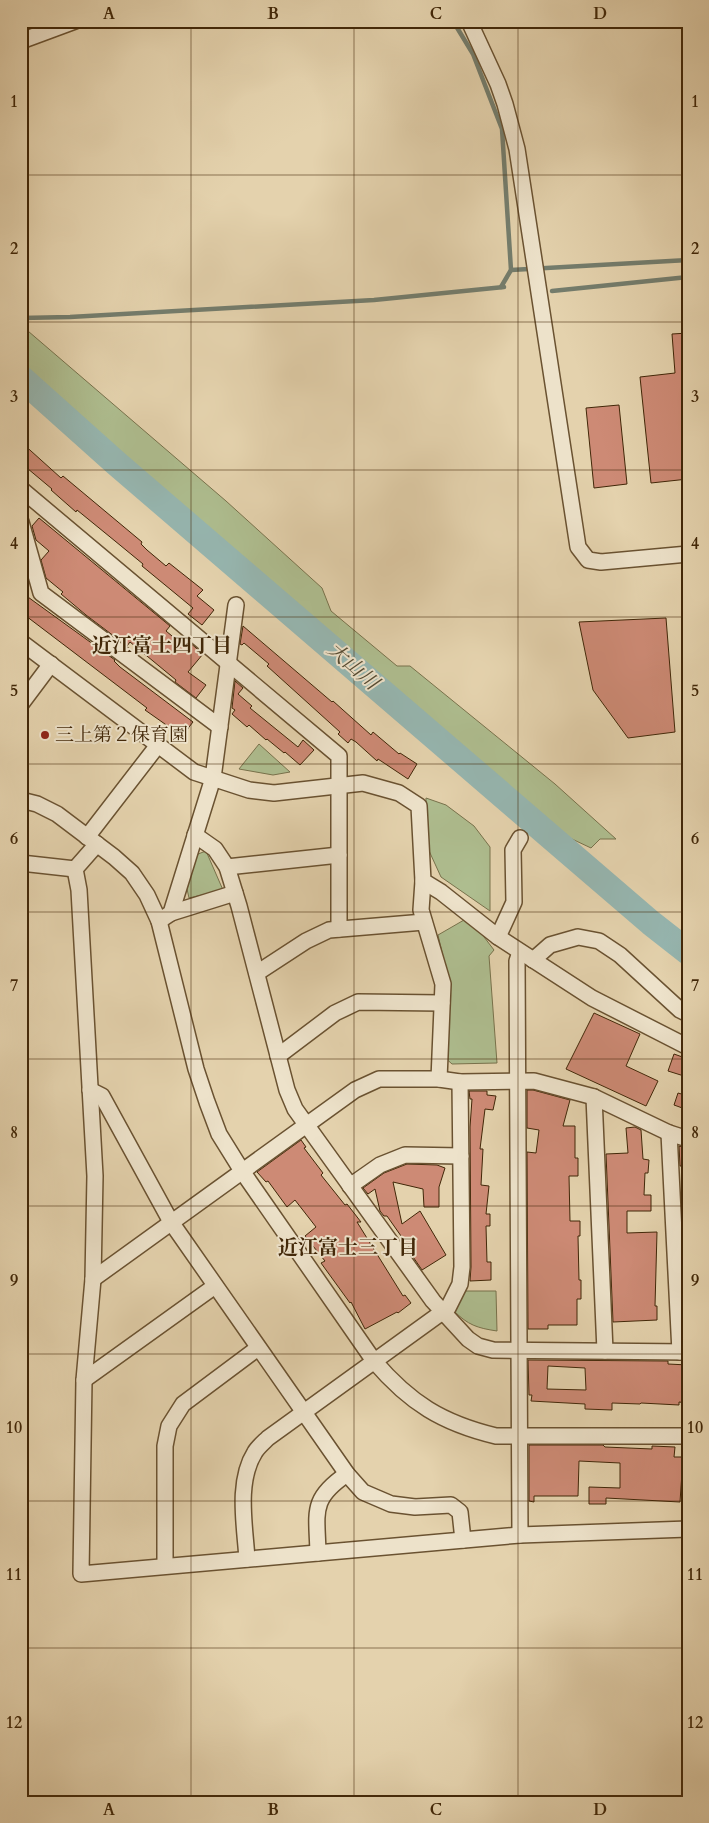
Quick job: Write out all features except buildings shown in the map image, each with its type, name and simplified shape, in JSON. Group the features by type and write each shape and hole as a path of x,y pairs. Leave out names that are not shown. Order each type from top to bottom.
{"street":[{"path":"21,41 75,21"},
{"path":"469,21 498,84 517,149 578,546 588,560 601,562 688,554"},
{"path":"24,496 339,756 339,928"},
{"path":"21,522 41,593 220,727"},
{"path":"165,917 195,835 213,778 236,605"},
{"path":"21,642 194,772 249,790 274,793 363,783 399,793 419,806 423,880 421,910 444,984 439,1079"},
{"path":"21,704 51,664"},
{"path":"158,745 92,840 76,869 95,1176 93,1279 84,1380 82,1574 520,1535 688,1529"},
{"path":"21,800 37,804 57,814 92,840 132,873 165,917 196,1069 219,1134 242,1171 374,1361 393,1383 411,1399 440,1417 468,1429 496,1436 688,1436"},
{"path":"195,835 215,849 227,868 257,973 287,1090 295,1109 433,1301 478,1346 493,1350 684,1352 669,1133"},
{"path":"498,937 514,902 513,850 520,838"},
{"path":"227,868 339,855"},
{"path":"21,863 76,869"},
{"path":"423,880 498,937 592,998 688,1047"},
{"path":"165,917 235,894"},
{"path":"257,973 306,941 329,930 424,922"},
{"path":"520,1535 518,961 550,945 578,937 599,941 620,955 680,1010 688,1014"},
{"path":"278,1056 336,1013 358,1002 442,1003"},
{"path":"93,1279 306,1124 355,1090 379,1079 439,1079 460,1082 534,1080 594,1097 669,1133 688,1139"},
{"path":"246,1559 243,1488 245,1473 255,1452 268,1438 448,1308 460,1284 462,1267 460,1082"},
{"path":"90,1090 102,1096 171,1222 347,1474 363,1492 391,1504 415,1507 450,1505 460,1512 464,1540"},
{"path":"594,1097 605,1351"},
{"path":"350,1186 380,1165 405,1155 461,1156"},
{"path":"84,1380 215,1286"},
{"path":"165,1566 165,1446 169,1426 183,1404 258,1348"},
{"path":"318,1553 317,1510 324,1493 347,1474"}],"green space":[{"path":"21,325 226,501 322,588 331,611 397,666 410,666 555,784 616,839 600,839 591,848 517,813 71,437 21,392"},
{"path":"259,744 290,772 273,775 239,769"},
{"path":"426,798 446,805 474,826 490,847 490,911 441,877 425,842"},
{"path":"206,851 223,890 189,898 187,889 195,858 198,854"},
{"path":"464,920 481,933 494,950 489,956 497,1063 452,1064 442,1055 444,961 438,935"},
{"path":"453,1291 496,1291 497,1331 473,1325 459,1316 454,1311"}],"waterway":[{"path":"21,32 50,21"},
{"path":"453,21 473,54 502,129 511,270 501,287"},
{"path":"511,270 688,260"},
{"path":"552,291 688,277"},
{"path":"21,318 374,300 504,287"},
{"name":"大山川","path":"21,378 116,463 651,923 688,952"}],"place":[{"name":"三上第２保育園","path":"45,735"}],"district":[{"name":"近江富士四丁目","path":"162,645"},
{"name":"近江富士三丁目","path":"348,1247"}]}
